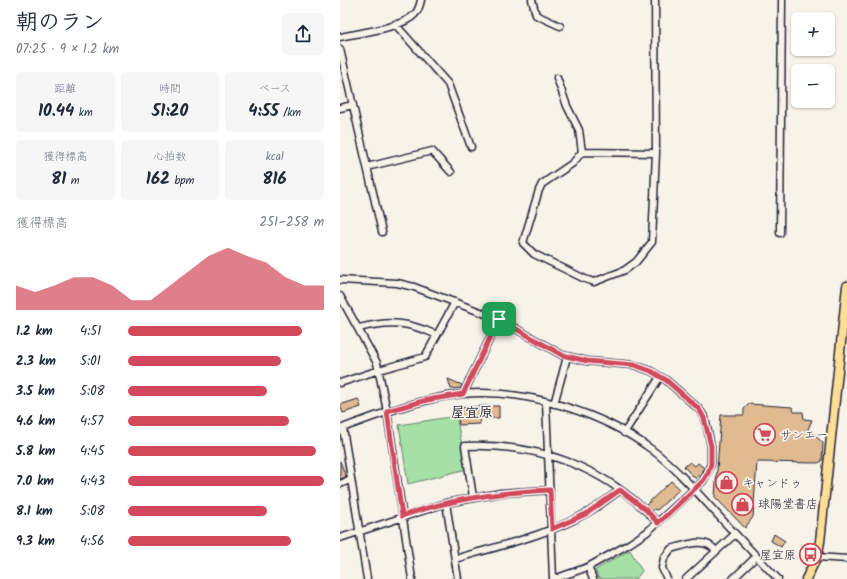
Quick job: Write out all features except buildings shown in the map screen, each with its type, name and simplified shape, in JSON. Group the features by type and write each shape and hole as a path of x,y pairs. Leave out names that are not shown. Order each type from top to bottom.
{"main road":[{"path":"806,579 817,557 823,518 847,286"}],"street":[{"path":"340,36 396,24 415,15 420,8 421,0"},
{"path":"532,0 536,15 560,26"},
{"path":"558,78 567,106 579,130 582,152 573,163 542,184 523,244 534,254 594,282 625,270 636,262 652,242 656,153 655,0"},
{"path":"780,233 782,0"},
{"path":"396,24 448,84 470,148"},
{"path":"340,49 382,232"},
{"path":"340,108 353,105"},
{"path":"367,167 432,151 443,161 451,172"},
{"path":"582,152 656,153"},
{"path":"340,280 397,283 414,287 499,319 567,357 587,361 634,365 651,371 699,409 704,418 711,446 711,464 706,477 658,523 629,544 588,567 554,579 550,454 546,402"},
{"path":"340,296 359,328 377,363 379,370 387,411 412,579"},
{"path":"340,384 379,370 424,357 438,335 455,302"},
{"path":"463,394 499,319"},
{"path":"359,328 377,323 402,323 421,327 438,335"},
{"path":"554,404 567,357"},
{"path":"624,433 660,377"},
{"path":"367,579 341,429 387,411 427,400 463,394 498,395 546,402 598,419 624,433 651,449 694,489 778,579"},
{"path":"473,497 465,446 509,446 550,454 590,471 620,490 646,510 658,523"},
{"path":"340,484 350,480"},
{"path":"340,538 402,516 446,503 501,493 550,490"},
{"path":"455,559 552,529 586,514 620,490"},
{"path":"446,503 458,579"},
{"path":"686,579 735,534"},
{"path":"668,579 662,568 664,558 671,549 706,542 712,545 716,550"},
{"path":"733,579 756,557"},
{"path":"817,557 847,559"},
{"path":"588,567 593,579"}],"green space":[{"path":"456,416 467,469 408,484 399,425"},
{"path":"630,550 642,571 636,579 599,579 595,570"}],"place":[{"name":"サンエー","path":"764,435"},
{"name":"キャンドゥ","path":"726,483"},
{"name":"球陽堂書店","path":"743,504"},
{"name":"屋宜原","path":"811,555"}],"district":[{"name":"屋宜原","path":"472,412"}],"route":[{"path":"499,319 562,355 587,361 634,365 651,371 666,380 699,409 704,418 711,446 711,464 703,481 658,523 646,510 620,490 586,514 552,529 550,490 501,493 473,497 426,508 402,516 387,411 427,400 463,394 499,319"}]}
